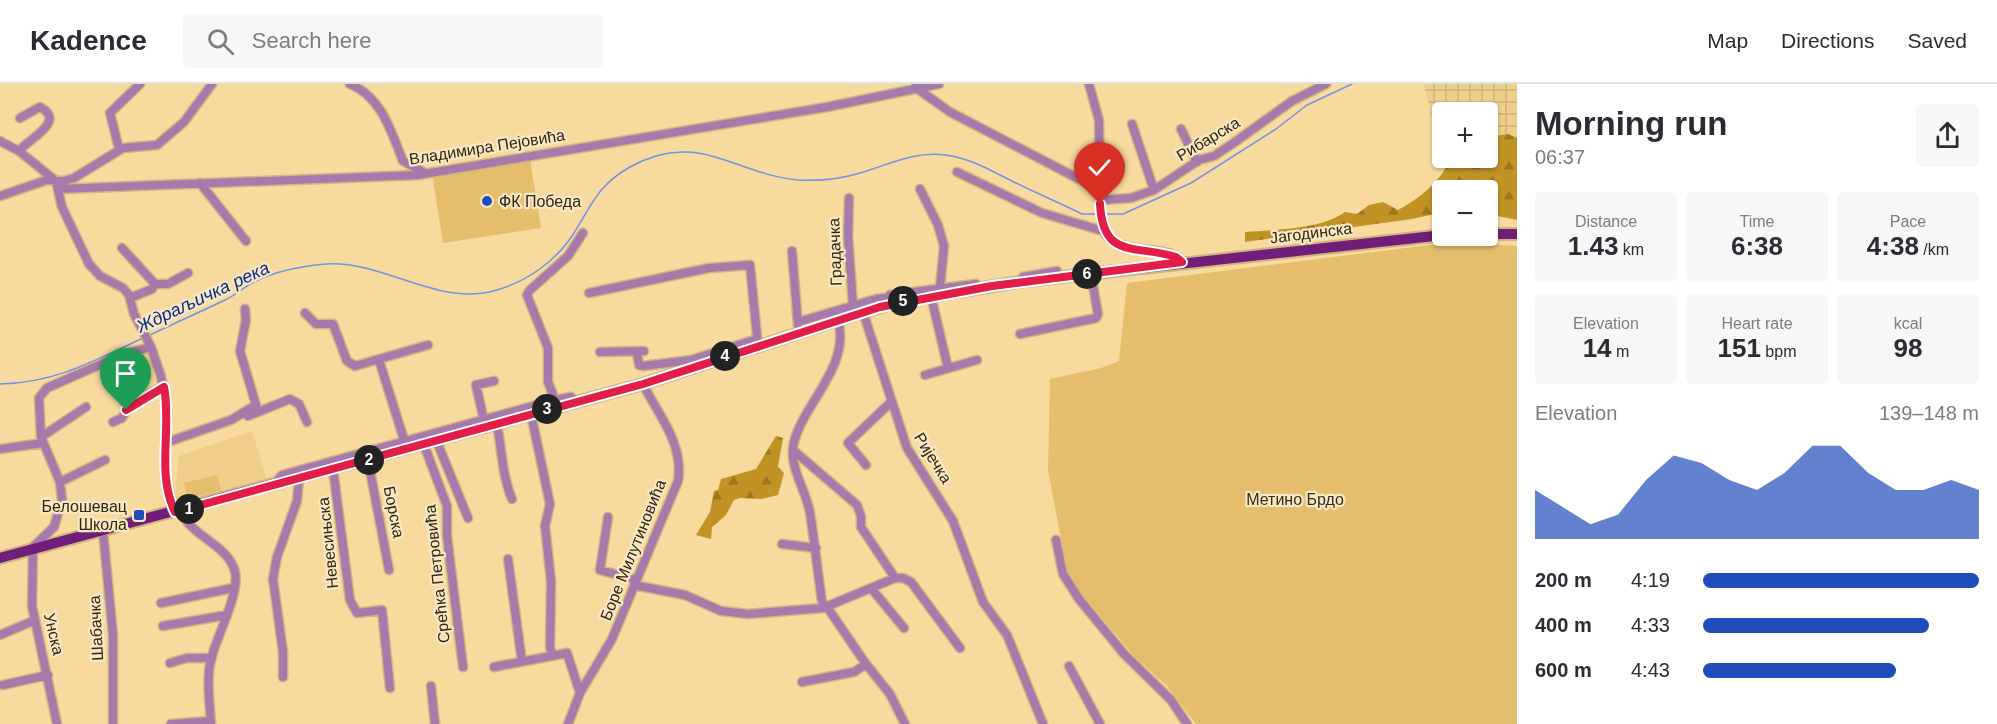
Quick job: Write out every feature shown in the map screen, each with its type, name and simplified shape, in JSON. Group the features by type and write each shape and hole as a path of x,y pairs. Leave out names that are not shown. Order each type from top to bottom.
{"main road":[{"path":"1498,234 1517,234"},
{"name":"Јагодинска","path":"0,558 333,470 406,446 437,442 485,424 497,425 643,384 799,327 838,320 902,302 1026,279 1091,274 1182,262 1432,236"}],"street":[{"path":"118,149 110,113 140,84"},
{"path":"0,196 40,182 57,185 74,178 118,149 152,147 162,143 189,116 212,84"},
{"path":"350,84 369,96 377,106 396,138 403,161 425,173"},
{"name":"Владимира Пејовића","path":"57,185 280,182 425,173 826,107 913,86 939,84"},
{"path":"1089,84 1099,120 1100,202 1103,231"},
{"name":"Рибарска","path":"1100,202 1131,198 1154,190 1197,162 1214,156 1292,101 1326,84"},
{"path":"913,86 950,112 1100,190"},
{"path":"18,151 46,130 49,123 49,117 40,107 20,118"},
{"path":"1132,124 1154,190"},
{"path":"1181,129 1197,162"},
{"path":"0,141 18,151 57,185 62,207 89,264 100,276 125,290 130,298 134,315 149,344 164,387 167,421 166,483 178,512 227,556 234,570 227,615 212,658 211,723 171,724"},
{"path":"957,172 1042,213 1103,231 1118,244 1168,254 1179,258 1182,262"},
{"path":"1085,181 1095,179 1101,172"},
{"path":"200,183 246,241"},
{"path":"920,189 938,225 944,246 940,288"},
{"name":"Градачка","path":"849,198 848,236 853,305"},
{"path":"555,400 548,382 548,348 527,295 568,256 583,233"},
{"path":"122,248 155,284 168,284 188,273"},
{"path":"792,251 799,327 853,305 890,295 1026,279 1057,272"},
{"path":"589,293 709,268 750,265 758,342 691,360 643,366 639,365 641,351 600,352"},
{"path":"1020,334 1096,318 1098,314 1091,274"},
{"path":"130,298 152,289 155,284"},
{"path":"890,295 902,302"},
{"path":"931,296 948,368"},
{"path":"165,443 242,414 256,403 240,351 246,320 245,309"},
{"name":"Ријечка","path":"863,312 907,448 954,521 983,602 1007,635 1043,724"},
{"path":"306,313 316,324 333,324 350,364 358,366 428,345"},
{"path":"838,320 840,332 835,361 796,436 793,450 795,467 809,506 825,607 890,694 905,724"},
{"path":"32,550 34,545 48,534 57,522 62,505 60,482 42,440 39,398 47,388 149,344"},
{"path":"379,360 406,446"},
{"path":"925,375 977,360"},
{"path":"485,424 476,385 494,381"},
{"name":"Боре Милутиновића","path":"568,724 580,693 607,649 679,476 668,426 643,384"},
{"path":"113,422 122,418 133,405 164,387"},
{"path":"274,485 282,475 406,446 485,424 555,400 569,397 577,401"},
{"path":"242,414 246,416 290,399 299,404 307,422"},
{"path":"866,465 848,443 891,402"},
{"path":"0,449 42,440 86,407"},
{"path":"531,414 550,504 545,526 551,581 550,647 552,655"},
{"path":"497,425 504,461 503,472 512,499"},
{"path":"437,442 468,518"},
{"name":"Срећка Петровића","path":"424,445 447,506 447,536 463,667"},
{"path":"793,450 857,505 861,527 895,578"},
{"path":"60,482 105,460"},
{"name":"Борска","path":"368,460 389,570"},
{"name":"Невесињска","path":"333,470 345,572 355,612 359,614 382,610 390,688"},
{"path":"282,677 283,652 273,579 280,546 297,501 299,478"},
{"path":"608,517 600,570 685,595 710,608 734,613 825,607 895,578 903,578 910,582 960,648"},
{"name":"Шабачка","path":"103,531 113,635 113,724"},
{"path":"1056,540 1063,574 1076,594 1124,654 1171,700 1187,724"},
{"path":"782,544 816,548"},
{"name":"Унска","path":"32,550 34,620 57,724"},
{"path":"508,560 522,662"},
{"path":"161,603 233,588"},
{"path":"871,588 904,628"},
{"path":"163,626 227,615"},
{"path":"0,635 34,620"},
{"path":"494,667 564,653 570,659 580,693"},
{"path":"170,663 187,658 212,658"},
{"path":"802,682 854,672 866,664"},
{"path":"1069,666 1100,724"},
{"path":"3,686 48,675"},
{"path":"431,686 435,724"}],"shaded area":[{"path":"1424,84 1517,84 1517,165 1498,167 1498,102 1432,102 1432,118"},
{"path":"1444,168 1486,168 1445,172"},
{"path":"252,431 267,480 183,505 178,503 175,497 179,456"}],"green space":[{"path":"1508,134 1517,138 1517,220 1498,216 1498,180 1436,180 1445,168 1498,168 1498,136"},
{"name":"ФК Победа","path":"530,159 541,228 443,243 432,173"},
{"path":"1432,184 1432,214 1245,242 1245,232 1311,225 1335,218 1345,212 1357,214 1369,205 1383,202 1398,210"},
{"name":"Метино Брдо","path":"1432,245 1517,246 1517,724 1196,724 1167,686 1135,657 1074,585 1066,566 1048,470 1050,379 1101,368 1119,361 1127,283"},
{"path":"776,436 783,438 778,467 784,473 778,495 762,499 734,500 726,515 712,527 711,539 696,535 710,512 714,491 718,490 721,479 756,469"},
{"path":"217,475 221,490 188,499 184,483"}],"waterway":[{"name":"Ждраљичка река","path":"1104,214 1123,214 1191,183 1276,129 1307,105 1352,84"},
{"name":"Ждраљичка река","path":"150,335 233,296 264,277 308,266 348,265 454,293 475,294 509,286 531,275 559,252 597,196 610,181 630,167 654,156 676,152 715,157 775,176 798,180 845,177 912,157 945,155 982,166 1082,214 1096,214"},
{"name":"Ждраљичка река","path":"0,384 39,380 56,375 143,338"}],"place":[{"name":"ФК Победа","path":"487,201"},
{"name":"Белошевац Школа","path":"139,515"}],"route":[{"path":"126,410 164,387 167,421 165,477 175,512 643,384 880,307 992,286 1182,262 1179,258 1168,254 1129,248 1113,241 1103,231 1100,204"}]}
